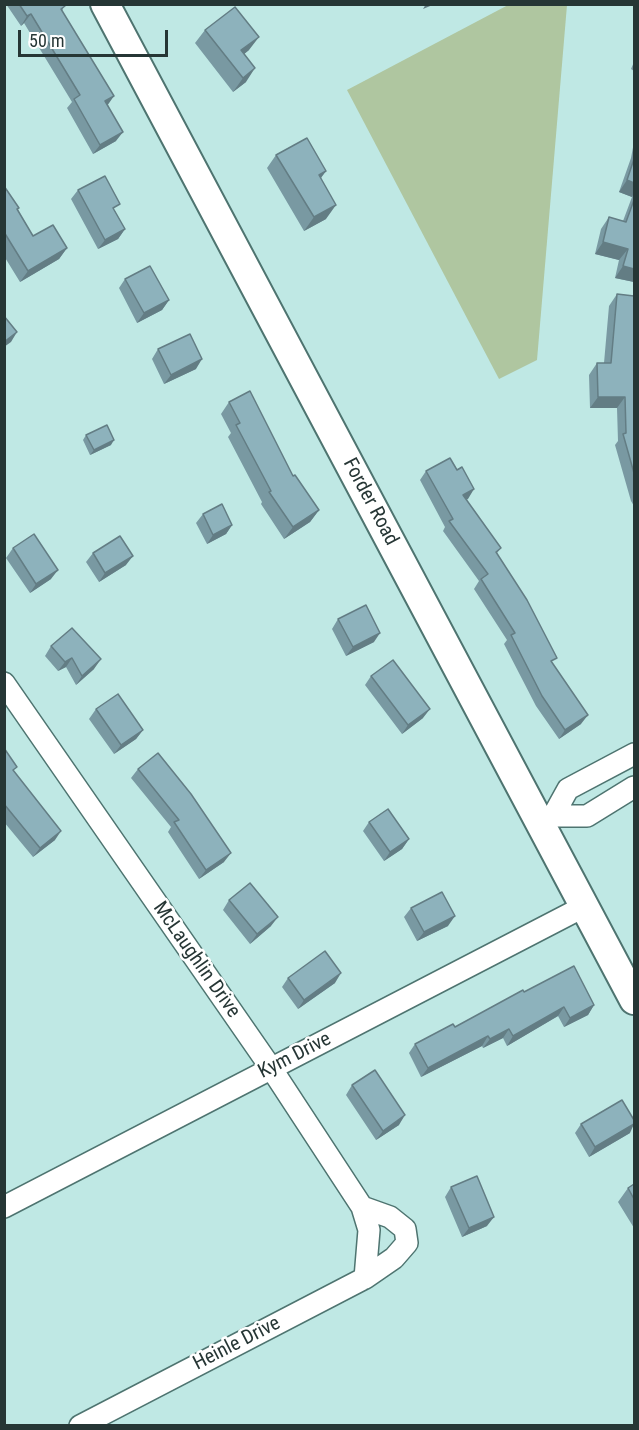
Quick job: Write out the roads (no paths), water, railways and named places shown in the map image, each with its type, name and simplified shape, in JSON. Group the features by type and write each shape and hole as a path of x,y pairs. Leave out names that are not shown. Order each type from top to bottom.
{"main road":[{"name":"Forder Road","path":"105,4 547,820 585,906 634,1000"}],"street":[{"name":"McLaughlin Drive","path":"4,683 271,1068 362,1207 369,1230 365,1278"},
{"path":"547,820 568,789 634,754"},
{"path":"547,820 587,816 634,787"},
{"name":"Kym Drive","path":"4,1207 585,906"},
{"name":"Heinle Drive","path":"80,1425 365,1278 394,1258 407,1243 405,1229 390,1217 362,1207"}]}
